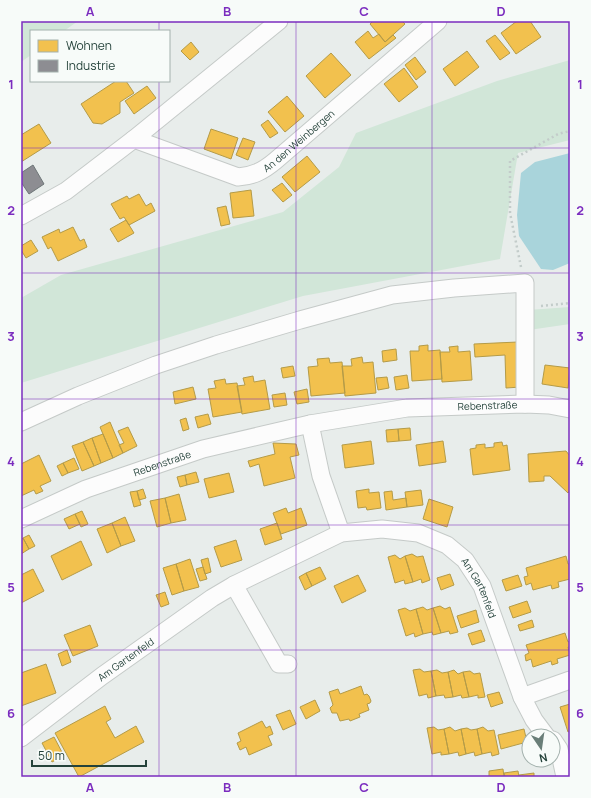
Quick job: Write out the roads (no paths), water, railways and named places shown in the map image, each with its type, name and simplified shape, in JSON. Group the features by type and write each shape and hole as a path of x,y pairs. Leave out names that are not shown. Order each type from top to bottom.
{"street":[{"path":"21,216 66,191 134,139 279,21"},
{"name":"An den Weinbergen","path":"134,139 238,177 251,176 265,170 275,162 438,21"},
{"path":"21,422 78,396 156,365 216,345 308,318 392,295 454,288 524,283 525,404"},
{"name":"Rebenstraße","path":"21,519 86,488 195,452 310,424 407,408 525,404 549,405 570,409"},
{"path":"310,424 321,476 341,533"},
{"name":"Am Gartenfeld","path":"21,738 102,676 212,598 234,585 341,533 382,529 418,533 447,545 465,560 482,586 522,698 540,728"},
{"path":"234,585 279,664 288,664"},
{"path":"522,698 570,680"},
{"path":"561,758 565,777"}],"water":[{"path":"570,153 570,263 553,270 541,269 519,236 517,215 521,173 535,162"}]}
